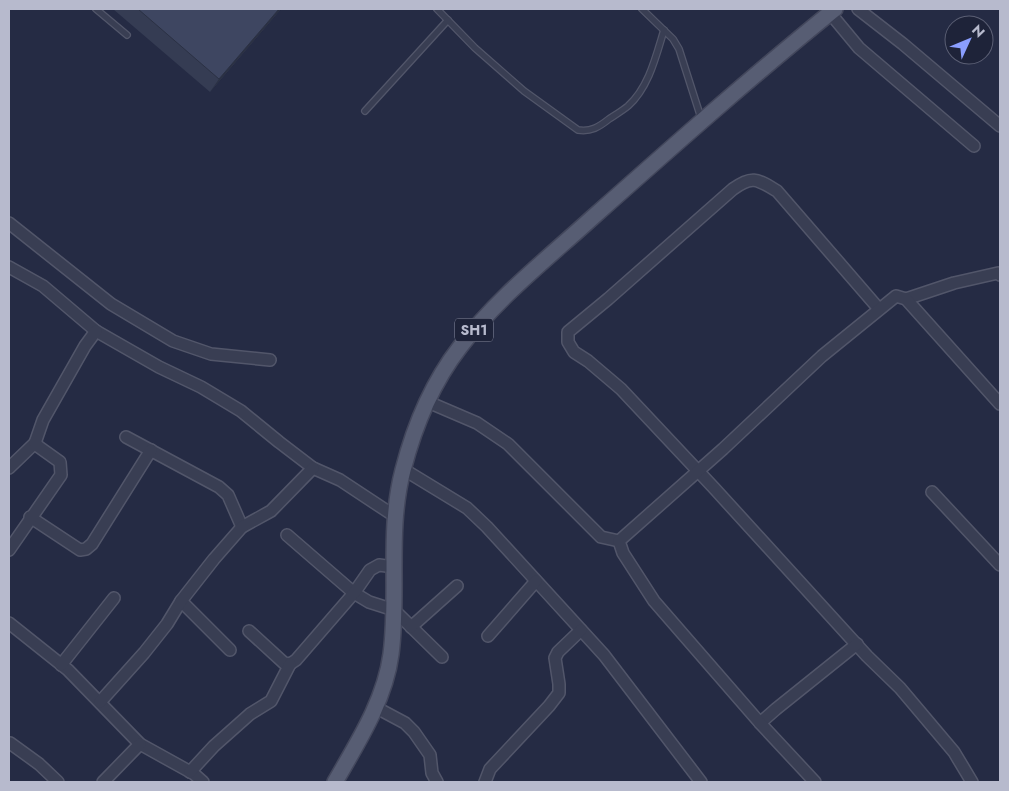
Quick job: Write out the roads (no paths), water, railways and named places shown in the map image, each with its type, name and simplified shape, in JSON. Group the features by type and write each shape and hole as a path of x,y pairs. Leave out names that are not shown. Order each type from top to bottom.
{"main road":[{"name":"SH1","path":"335,782 375,707 391,656 398,493 413,438 441,376 460,347 502,299 702,121 833,11"}],"street":[{"path":"858,9 903,44 1000,126"},
{"path":"833,11 859,48 974,146"},
{"path":"879,309 777,191 758,180 745,180 568,332 568,342 574,352 588,361 620,389 924,715 954,752 972,782"},
{"path":"9,223 111,304 173,341 211,354 270,360"},
{"path":"9,267 43,286 96,331 201,387 241,411 313,468 340,480 396,518"},
{"path":"906,299 954,283 998,273 1000,275"},
{"path":"619,541 698,472 822,356 896,296 906,299 1000,404"},
{"path":"9,468 35,443 43,420 84,346 96,331"},
{"path":"428,402 477,424 508,444 601,537 619,541"},
{"path":"126,437 220,487 228,494 242,527"},
{"path":"9,550 61,475 60,462 35,443"},
{"path":"30,518 80,550 86,549 92,544 151,450"},
{"path":"100,702 144,653 167,624 181,601 242,527 271,511 313,468"},
{"path":"403,469 467,508 487,527 604,655 701,782"},
{"path":"932,492 1000,565"},
{"path":"287,535 354,593 369,602 394,610 442,658"},
{"path":"619,541 622,553 654,601 760,723 815,782"},
{"path":"190,772 214,746 250,714 270,701 290,664 296,660 354,593 370,570 379,565 394,567"},
{"path":"488,636 536,581"},
{"path":"411,627 457,586"},
{"path":"61,665 114,598"},
{"path":"181,601 230,650"},
{"path":"9,623 61,665 140,744 190,772 203,782"},
{"path":"486,782 490,769 549,706 558,693 560,684 555,658 558,652 581,630"},
{"path":"249,631 284,663 290,664"},
{"path":"760,723 857,644"},
{"path":"375,707 405,723 414,732 430,755 432,773 437,782"},
{"path":"10,743 58,782"},
{"path":"103,782 140,744"}],"lane":[{"path":"96,9 127,35"},
{"path":"437,9 475,48 524,91 578,130 585,131 601,125 629,105 642,89 654,63 664,30"},
{"path":"642,9 673,39 679,49 702,121"},
{"path":"365,111 448,20"}]}
